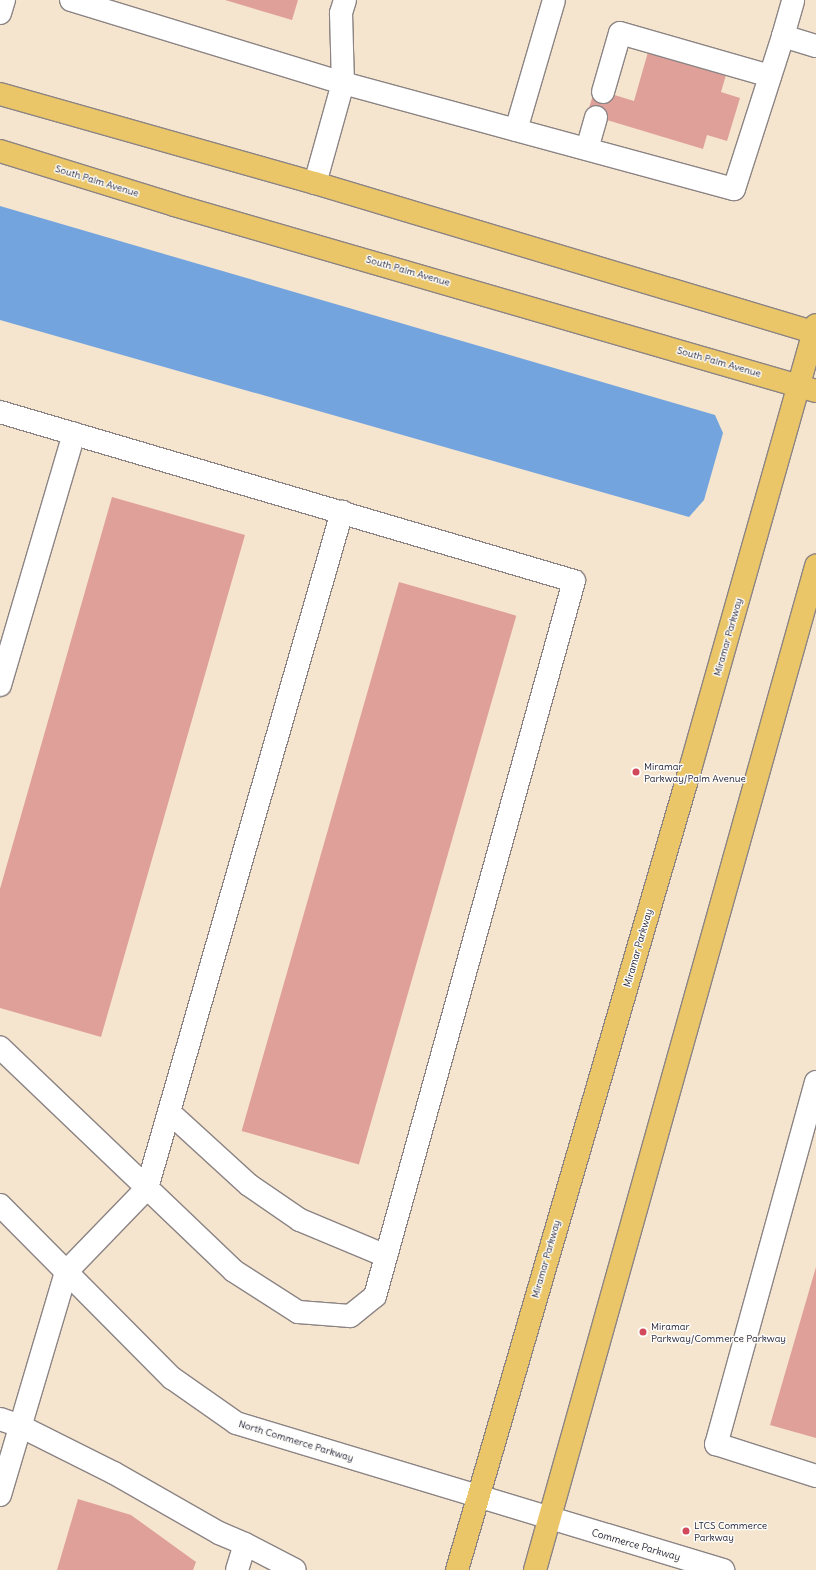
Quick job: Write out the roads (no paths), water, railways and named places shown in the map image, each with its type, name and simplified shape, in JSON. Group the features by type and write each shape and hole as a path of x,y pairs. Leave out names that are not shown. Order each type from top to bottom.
{"main road":[{"path":"0,94 315,183 815,330"},
{"name":"South Palm Avenue","path":"0,151 174,205 808,388"},
{"name":"Miramar Parkway","path":"457,1570 808,388 815,330"},
{"path":"535,1570 816,566"}],"street":[{"path":"0,13 4,0"},
{"path":"71,0 343,84 734,189 793,0"},
{"path":"315,183 343,84 341,12 345,0"},
{"path":"516,130 554,0"},
{"path":"603,92 620,33 770,76"},
{"path":"783,36 816,46"},
{"path":"587,149 596,117"},
{"path":"0,412 574,580 375,1296 350,1316 298,1312 234,1271 0,1047"},
{"path":"0,685 74,434"},
{"path":"0,1495 66,1272 147,1188 342,512"},
{"path":"816,1082 716,1444 816,1476"},
{"path":"169,1112 249,1185 300,1220 386,1256"},
{"name":"North Commerce Parkway","path":"0,1205 172,1378 236,1423 550,1519"},
{"path":"0,1419 20,1426 114,1473 219,1533 245,1544 295,1570"},
{"name":"Commerce Parkway","path":"550,1519 723,1570"},
{"path":"237,1570 245,1544"}],"water":[{"path":"0,206 715,415 723,433 704,500 689,517 0,320"}],"place":[{"name":"Miramar Parkway/Palm Avenue","path":"636,772"},
{"name":"Miramar Parkway/Commerce Parkway","path":"643,1332"},
{"name":"LTCS Commerce Parkway","path":"686,1531"}]}
